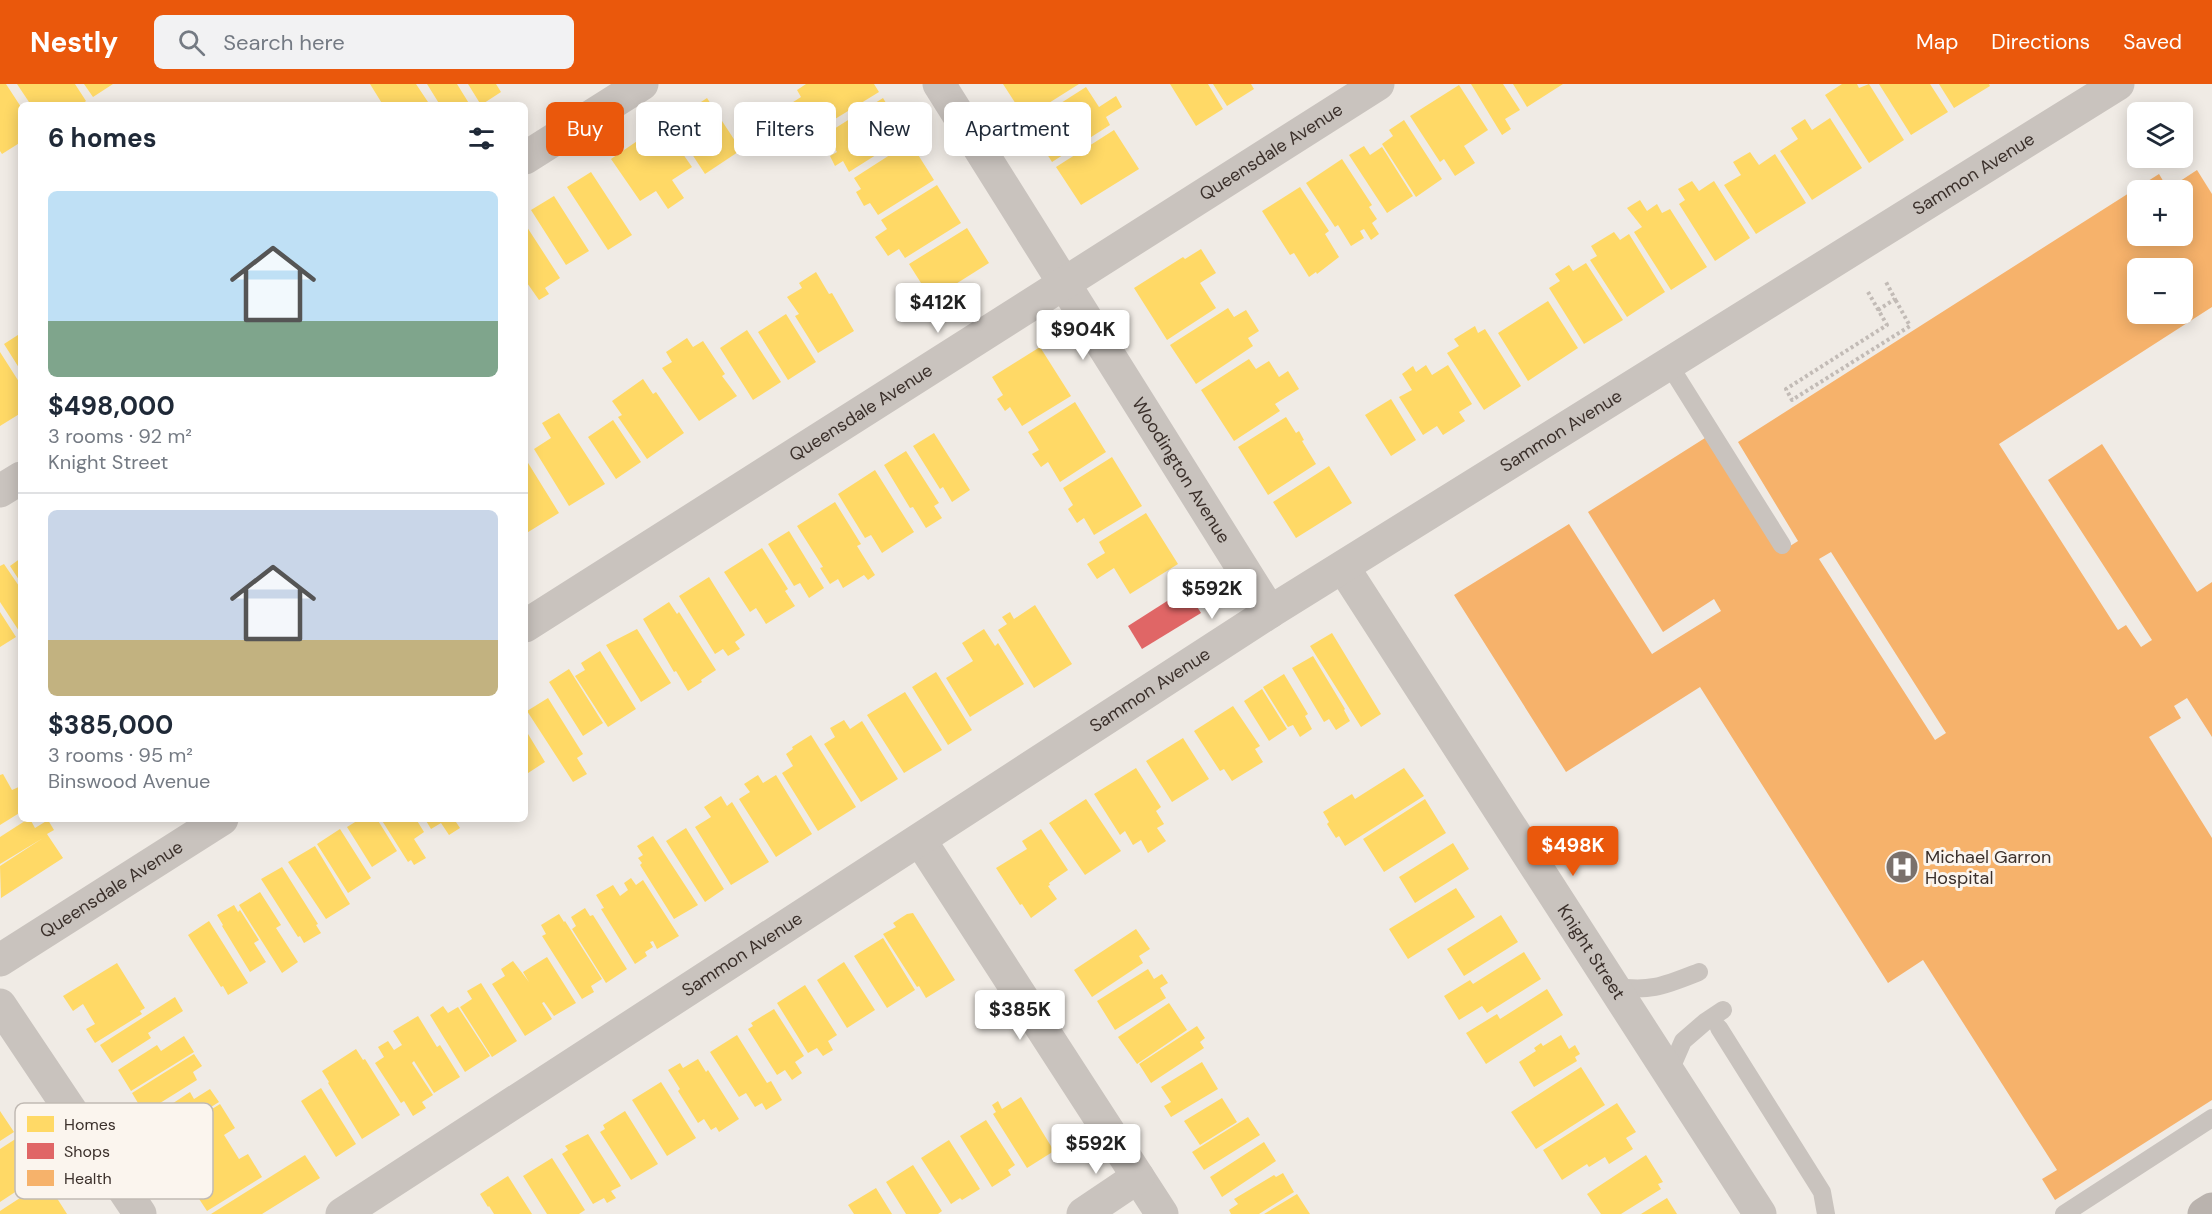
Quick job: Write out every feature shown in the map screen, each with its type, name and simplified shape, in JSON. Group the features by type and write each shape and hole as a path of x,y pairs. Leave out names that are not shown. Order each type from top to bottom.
{"street":[{"path":"528,156 642,84"},
{"name":"Woodington Avenue","path":"939,84 1270,612"},
{"name":"Queensdale Avenue","path":"528,624 1378,84"},
{"name":"Sammon Avenue","path":"342,1214 1270,612 2118,84"},
{"path":"0,491 18,480"},
{"name":"Knight Street","path":"1343,567 1760,1214"},
{"name":"Queensdale Avenue","path":"0,960 217,822"},
{"path":"920,840 1162,1214"},
{"path":"0,1005 66,1103"},
{"path":"1083,1214 1138,1177"},
{"path":"130,1199 140,1214"},
{"path":"2204,1214 2212,1209"}],"lane":[{"path":"1668,363 1782,545"},
{"path":"1613,986 1629,989 1661,987 1699,972"},
{"path":"1669,1072 1683,1041 1705,1022 1721,1019 1822,1192 1826,1214"},
{"path":"2064,1214 2212,1118"}],"path":[{"path":"1868,292 1887,325 1786,389 1792,400 1906,332 1910,326 1886,282"},
{"path":"1878,310 1895,299"}],"building: Homes":[{"path":"0,84 6,84 18,102 18,144 2,154 0,151"},
{"path":"17,84 75,84 86,101 85,102 29,102"},
{"path":"84,84 113,84 93,97"},
{"path":"370,84 416,84 428,102 381,102"},
{"path":"427,84 457,84 468,102 438,102"},
{"path":"468,84 496,84 501,92 486,102 479,102"},
{"path":"806,84 874,84 879,92 863,102 848,102 848,111 836,118 836,102 793,102 801,97 797,90"},
{"path":"1003,84 1079,84 1050,102 1015,102"},
{"path":"1170,84 1208,84 1223,109 1196,126"},
{"path":"1213,84 1251,84 1254,89 1227,106"},
{"path":"1471,84 1503,84 1520,110 1505,119 1511,129 1502,135"},
{"path":"1513,84 1563,84 1527,107"},
{"path":"1842,84 1857,84 1859,88 1869,84 1904,140 1869,163 1825,95"},
{"path":"1879,84 1930,84 1948,112 1911,135"},
{"path":"1939,84 1989,84 1990,86 1954,108"},
{"path":"1459,85 1488,130 1464,146 1475,163 1455,176 1444,159 1440,162 1410,116"},
{"path":"1086,87 1099,107 1116,96 1122,107 1106,117 1110,125 1091,137 1091,102 1062,102"},
{"path":"1830,118 1862,168 1812,200 1780,151 1798,139 1791,128 1805,119 1812,130"},
{"path":"848,120 848,156 874,156 849,172 843,161 835,166 830,156 836,156 837,152 836,128"},
{"path":"1404,120 1442,179 1416,197 1382,144 1393,136 1389,130"},
{"path":"722,121 734,139 734,155 705,174 693,156 722,156"},
{"path":"1114,130 1139,169 1081,205 1056,167 1073,156 1091,156 1091,145"},
{"path":"636,142 636,156 684,156 692,167 672,180 684,198 668,209 656,191 640,201 611,159 615,156 624,156 624,150"},
{"path":"1364,146 1370,155 1382,147 1413,196 1387,213 1349,155"},
{"path":"1750,152 1759,165 1775,154 1806,203 1756,234 1724,185 1741,175 1733,162"},
{"path":"888,156 919,156 934,180 878,215 870,203 864,206 856,192 861,189 854,178"},
{"path":"1048,156 1061,156 1052,162"},
{"path":"1342,159 1372,205 1369,207 1377,219 1372,223 1379,234 1371,240 1364,229 1360,231 1364,238 1351,246 1338,225 1335,227 1306,183"},
{"path":"591,172 632,235 608,250 567,187"},
{"path":"1692,181 1699,191 1714,181 1750,238 1715,261 1679,204 1685,200 1678,189"},
{"path":"937,185 961,223 905,258 899,249 888,256 875,237 887,229 881,220"},
{"path":"1300,187 1329,231 1325,234 1339,257 1317,274 1316,272 1309,277 1294,253 1290,255 1262,211"},
{"path":"554,196 589,251 566,265 531,210"},
{"path":"1640,200 1647,211 1657,204 1662,213 1670,209 1707,267 1671,290 1634,232 1642,227 1627,208"},
{"path":"967,228 989,263 932,299 925,289 918,293 915,287 921,283 909,264"},
{"path":"528,229 560,278 545,288 549,294 539,300 528,284"},
{"path":"1614,232 1620,240 1629,234 1665,292 1627,317 1590,260 1597,256 1591,246"},
{"path":"1201,249 1216,273 1200,283 1216,308 1167,340 1134,288 1183,257 1185,259"},
{"path":"1586,263 1623,320 1584,344 1549,288 1560,281 1555,274 1569,265 1573,271"},
{"path":"816,272 829,294 832,293 854,331 818,353 795,316 799,314 787,297 802,288 799,283"},
{"path":"1548,301 1578,348 1528,381 1498,333"},
{"path":"1228,308 1234,317 1246,310 1259,331 1248,338 1253,346 1196,384 1170,345"},
{"path":"786,314 816,362 788,380 758,332"},
{"path":"1475,326 1478,333 1485,329 1521,386 1484,410 1447,353 1459,346 1454,339"},
{"path":"747,330 781,382 753,400 720,348"},
{"path":"18,335 18,366 4,344"},
{"path":"687,338 693,347 703,341 725,374 722,376 737,396 699,421 662,368 672,362 666,352"},
{"path":"1040,347 1071,396 1022,426 1010,407 1005,411 997,399 1003,395 992,377"},
{"path":"0,352 18,380 18,415 0,426"},
{"path":"1249,359 1256,369 1269,361 1279,377 1288,371 1299,389 1275,404 1280,411 1234,441 1201,390"},
{"path":"1426,365 1432,375 1448,365 1472,404 1459,412 1465,421 1443,435 1437,426 1423,435 1399,397 1412,390 1402,374 1413,366 1416,372"},
{"path":"643,379 653,394 656,392 684,433 647,459 618,417 622,415 612,401"},
{"path":"1391,399 1416,440 1391,456 1365,415"},
{"path":"1075,402 1106,452 1060,482 1048,462 1041,467 1032,454 1039,450 1028,432"},
{"path":"559,413 605,484 569,506 534,449 551,438 542,423"},
{"path":"1286,417 1296,433 1299,431 1304,440 1302,441 1316,464 1268,495 1238,447"},
{"path":"613,420 641,462 616,479 588,437"},
{"path":"934,433 970,490 952,502 943,487 940,489 913,446"},
{"path":"906,451 939,503 934,506 942,518 926,528 913,507 910,508 884,465"},
{"path":"1112,457 1142,506 1094,535 1084,518 1077,523 1068,509 1073,505 1063,488"},
{"path":"528,463 559,513 528,532"},
{"path":"1329,466 1352,503 1296,538 1273,502"},
{"path":"875,470 914,532 882,553 871,535 865,538 838,494"},
{"path":"835,502 861,544 857,546 875,575 868,580 864,575 843,588 838,579 830,584 820,568 823,567 797,526"},
{"path":"1146,513 1178,564 1130,594 1114,568 1097,579 1087,564 1105,553 1099,542"},
{"path":"789,531 824,588 809,598 800,583 794,586 768,544"},
{"path":"762,548 788,589 785,591 795,606 766,624 756,608 750,612 724,572"},
{"path":"18,560 18,578 10,566"},
{"path":"4,564 18,585 18,629 0,602 0,566"},
{"path":"709,577 745,635 735,642 740,649 728,656 723,649 715,654 679,596"},
{"path":"669,602 677,614 679,612 716,670 688,691 676,671 674,672 643,619"},
{"path":"1035,605 1072,664 1034,688 998,630 1007,624 1002,617 1010,612 1014,619"},
{"path":"0,612 16,637 0,647"},
{"path":"637,629 671,683 641,702 606,645"},
{"path":"984,629 995,646 998,643 1024,684 970,717 946,678 973,661 962,643"},
{"path":"1332,633 1381,714 1361,727 1310,646"},
{"path":"600,651 636,709 608,727 575,676 585,670 581,663"},
{"path":"1313,656 1350,721 1336,730 1329,719 1324,722 1292,668"},
{"path":"569,669 603,723 583,736 549,682"},
{"path":"936,672 972,730 948,745 912,687"},
{"path":"1284,674 1308,714 1305,716 1312,729 1300,737 1293,725 1288,727 1263,687"},
{"path":"1262,689 1287,729 1269,741 1244,701"},
{"path":"905,692 942,750 904,773 867,715"},
{"path":"548,698 583,754 577,758 587,774 573,782 528,710"},
{"path":"1233,706 1260,746 1255,749 1263,762 1232,781 1224,769 1220,771 1194,731"},
{"path":"844,720 850,729 862,721 898,779 861,802 824,744 835,737 830,728"},
{"path":"528,734 545,762 528,773"},
{"path":"811,735 856,807 818,831 782,773 793,766 786,754 793,749 792,747"},
{"path":"1183,738 1209,779 1172,802 1146,761"},
{"path":"1136,768 1161,807 1156,811 1164,824 1157,828 1166,841 1148,853 1141,840 1133,845 1125,831 1120,835 1094,794"},
{"path":"1404,768 1424,796 1345,846 1339,836 1336,838 1323,812 1352,794 1355,799"},
{"path":"3,774 12,790 18,787 18,814 0,825 0,775"},
{"path":"758,775 763,783 776,775 812,834 776,857 739,799 750,792 744,784"},
{"path":"721,796 727,806 732,802 769,862 731,885 695,827 711,817 704,807"},
{"path":"1086,799 1121,851 1085,875 1049,823"},
{"path":"1425,799 1446,833 1384,872 1363,839"},
{"path":"23,822 32,822 35,828 49,822 54,830 47,834 63,858 1,898 0,866 43,838 0,864 0,837"},
{"path":"355,822 379,822 397,851 372,867 347,827"},
{"path":"383,822 418,822 424,832 414,839 426,858 414,865 411,860 408,862"},
{"path":"427,822 456,822 460,828 449,835 441,823 431,829"},
{"path":"686,828 724,889 705,902 666,841"},
{"path":"340,829 371,878 348,893 317,844"},
{"path":"1041,829 1068,870 1049,883 1048,886 1057,899 1031,918 996,868 1027,849 1022,841"},
{"path":"653,836 698,905 674,919 640,865 642,863 638,858 643,855 637,846"},
{"path":"1453,843 1469,869 1415,903 1399,877"},
{"path":"315,846 350,904 326,919 288,862"},
{"path":"282,867 318,924 316,925 321,933 304,943 261,879"},
{"path":"631,878 636,885 643,880 679,936 657,949 653,941 650,942 653,947 645,952 647,956 635,964 601,909 604,908 596,895 613,885 620,896 628,890 624,883"},
{"path":"1456,888 1475,917 1408,959 1389,929"},
{"path":"260,892 281,925 276,928 298,962 282,973 239,905"},
{"path":"234,905 238,912 240,910 259,940 254,943 266,962 250,972 217,915"},
{"path":"585,908 590,916 593,915 627,969 606,983 572,929 576,926 571,917"},
{"path":"913,913 955,980 926,998 883,934 896,927 893,923"},
{"path":"559,914 602,979 591,986 594,992 582,999 542,936 546,934 541,925"},
{"path":"1501,915 1518,942 1464,976 1447,949"},
{"path":"209,921 248,983 228,995 188,935"},
{"path":"1136,929 1150,949 1139,956 1143,963 1092,997 1074,970"},
{"path":"883,938 915,990 887,1008 854,956"},
{"path":"1524,952 1541,979 1487,1013 1482,1006 1459,1020 1444,996 1470,980 1473,984"},
{"path":"547,957 576,1003 554,1016 544,1002 542,1003 552,1019 525,1036 492,984 505,976 501,969 513,961 529,982 523,972"},
{"path":"844,962 875,1010 847,1028 817,980"},
{"path":"117,963 145,1008 140,1011 142,1014 95,1043 86,1029 95,1024 83,1004 73,1011 63,996"},
{"path":"1148,969 1154,979 1162,974 1168,983 1160,988 1166,998 1115,1030 1097,1001"},
{"path":"481,983 517,1041 492,1057 460,1007 472,999 467,991"},
{"path":"805,985 837,1035 828,1041 833,1050 823,1056 817,1048 808,1053 777,1003"},
{"path":"1547,989 1563,1015 1486,1064 1466,1033 1497,1014 1500,1019"},
{"path":"175,997 183,1011 148,1033 151,1038 112,1063 100,1045"},
{"path":"1169,1003 1187,1030 1137,1064 1118,1037"},
{"path":"443,1006 448,1013 458,1007 490,1056 465,1072 430,1015"},
{"path":"774,1009 804,1056 795,1062 802,1073 792,1080 785,1070 777,1075 748,1029 753,1026 751,1023"},
{"path":"418,1016 437,1047 440,1045 460,1077 434,1093 414,1061 412,1063 433,1095 422,1102 426,1108 413,1116 404,1101 401,1103 375,1063 384,1057 378,1047 388,1041 394,1050 402,1045 393,1031"},
{"path":"1197,1026 1205,1038 1200,1042 1204,1048 1151,1083 1139,1064"},
{"path":"737,1035 767,1083 771,1081 782,1100 766,1110 762,1103 755,1107 746,1093 739,1097 710,1052"},
{"path":"1561,1035 1569,1049 1575,1045 1580,1054 1575,1057 1577,1061 1534,1087 1519,1062 1536,1051 1534,1048 1541,1043 1543,1046"},
{"path":"184,1036 194,1052 131,1091 118,1070 157,1045 161,1051"},
{"path":"356,1049 363,1060 365,1059 400,1115 362,1139 322,1071"},
{"path":"194,1054 202,1066 193,1072 197,1080 160,1103 138,1103 132,1093"},
{"path":"698,1059 706,1072 708,1070 739,1119 719,1132 716,1127 711,1130 704,1119 698,1123 668,1070 680,1063 683,1068"},
{"path":"1202,1062 1218,1089 1171,1117 1164,1106 1171,1102 1161,1087"},
{"path":"1581,1067 1605,1105 1536,1149 1511,1112"},
{"path":"661,1082 696,1138 667,1156 632,1100"},
{"path":"321,1088 356,1144 336,1157 301,1101"},
{"path":"210,1089 219,1102 213,1106 213,1103 173,1103 190,1092 194,1099"},
{"path":"1021,1097 1054,1151 1027,1168 993,1114 996,1112 992,1105 998,1101 1002,1109"},
{"path":"1222,1098 1237,1122 1200,1145 1184,1121"},
{"path":"1617,1103 1636,1132 1626,1138 1633,1149 1609,1164 1605,1157 1589,1167 1587,1164 1562,1180 1543,1150"},
{"path":"220,1104 235,1128 224,1135 239,1159 248,1154 262,1177 207,1211 199,1199 213,1199 213,1108"},
{"path":"0,1111 14,1132 0,1141"},
{"path":"625,1111 658,1164 631,1180 600,1132 605,1129 603,1125"},
{"path":"1248,1117 1260,1135 1204,1170 1192,1152"},
{"path":"986,1120 1015,1165 1008,1170 1011,1175 992,1187 960,1136"},
{"path":"588,1134 621,1186 611,1191 616,1198 607,1203 604,1198 593,1204 562,1154 568,1150 565,1146"},
{"path":"15,1139 15,1192 0,1202 0,1149"},
{"path":"949,1140 980,1189 951,1204 921,1158"},
{"path":"1264,1142 1276,1161 1222,1197 1210,1177"},
{"path":"305,1155 320,1178 262,1214 211,1214"},
{"path":"1646,1155 1663,1182 1658,1184 1661,1189 1621,1214 1601,1214 1587,1194"},
{"path":"552,1158 585,1210 579,1214 547,1214 523,1176"},
{"path":"913,1165 942,1211 938,1214 906,1214 886,1182"},
{"path":"1283,1173 1294,1192 1259,1214 1231,1214 1229,1210 1238,1204 1234,1199 1274,1175 1276,1177"},
{"path":"508,1176 532,1214 494,1214 488,1207 480,1194"},
{"path":"876,1188 892,1214 854,1214 848,1205"},
{"path":"1297,1194 1310,1214 1264,1214"},
{"path":"1667,1198 1677,1214 1641,1214"},
{"path":"18,1199 57,1199 67,1214 0,1214 0,1211"}],"building: Shops":[{"path":"1186,589 1201,613 1142,649 1128,626"}],"building: Health":[{"name":"Michael Garron Hospital","path":"2197,170 2212,194 2212,307 2193,319 2193,258 2127,258 2127,324 2186,324 1999,444 2118,630 2126,625 2141,647 2152,640 2048,480 2102,444 2197,592 2212,582 2212,737 2187,698 2174,706 2181,718 2149,737 2212,838 2212,1100 2055,1200 2042,1179 2057,1170 1923,960 1888,983 1700,687 1566,772 1454,595 1569,524 1652,654 1721,611 1714,599 1663,632 1588,512 1705,438 1779,553 1798,541 1738,442 2127,194 2127,246 2193,246 2193,180 2182,180","holes":["1831,552 1946,733 1935,740 1819,559"]},
{"name":"Michael Garron Hospital","path":"2159,174 2163,180 2150,180"}],"place":[{"name":"Michael Garron Hospital","path":"1902,867"}]}
